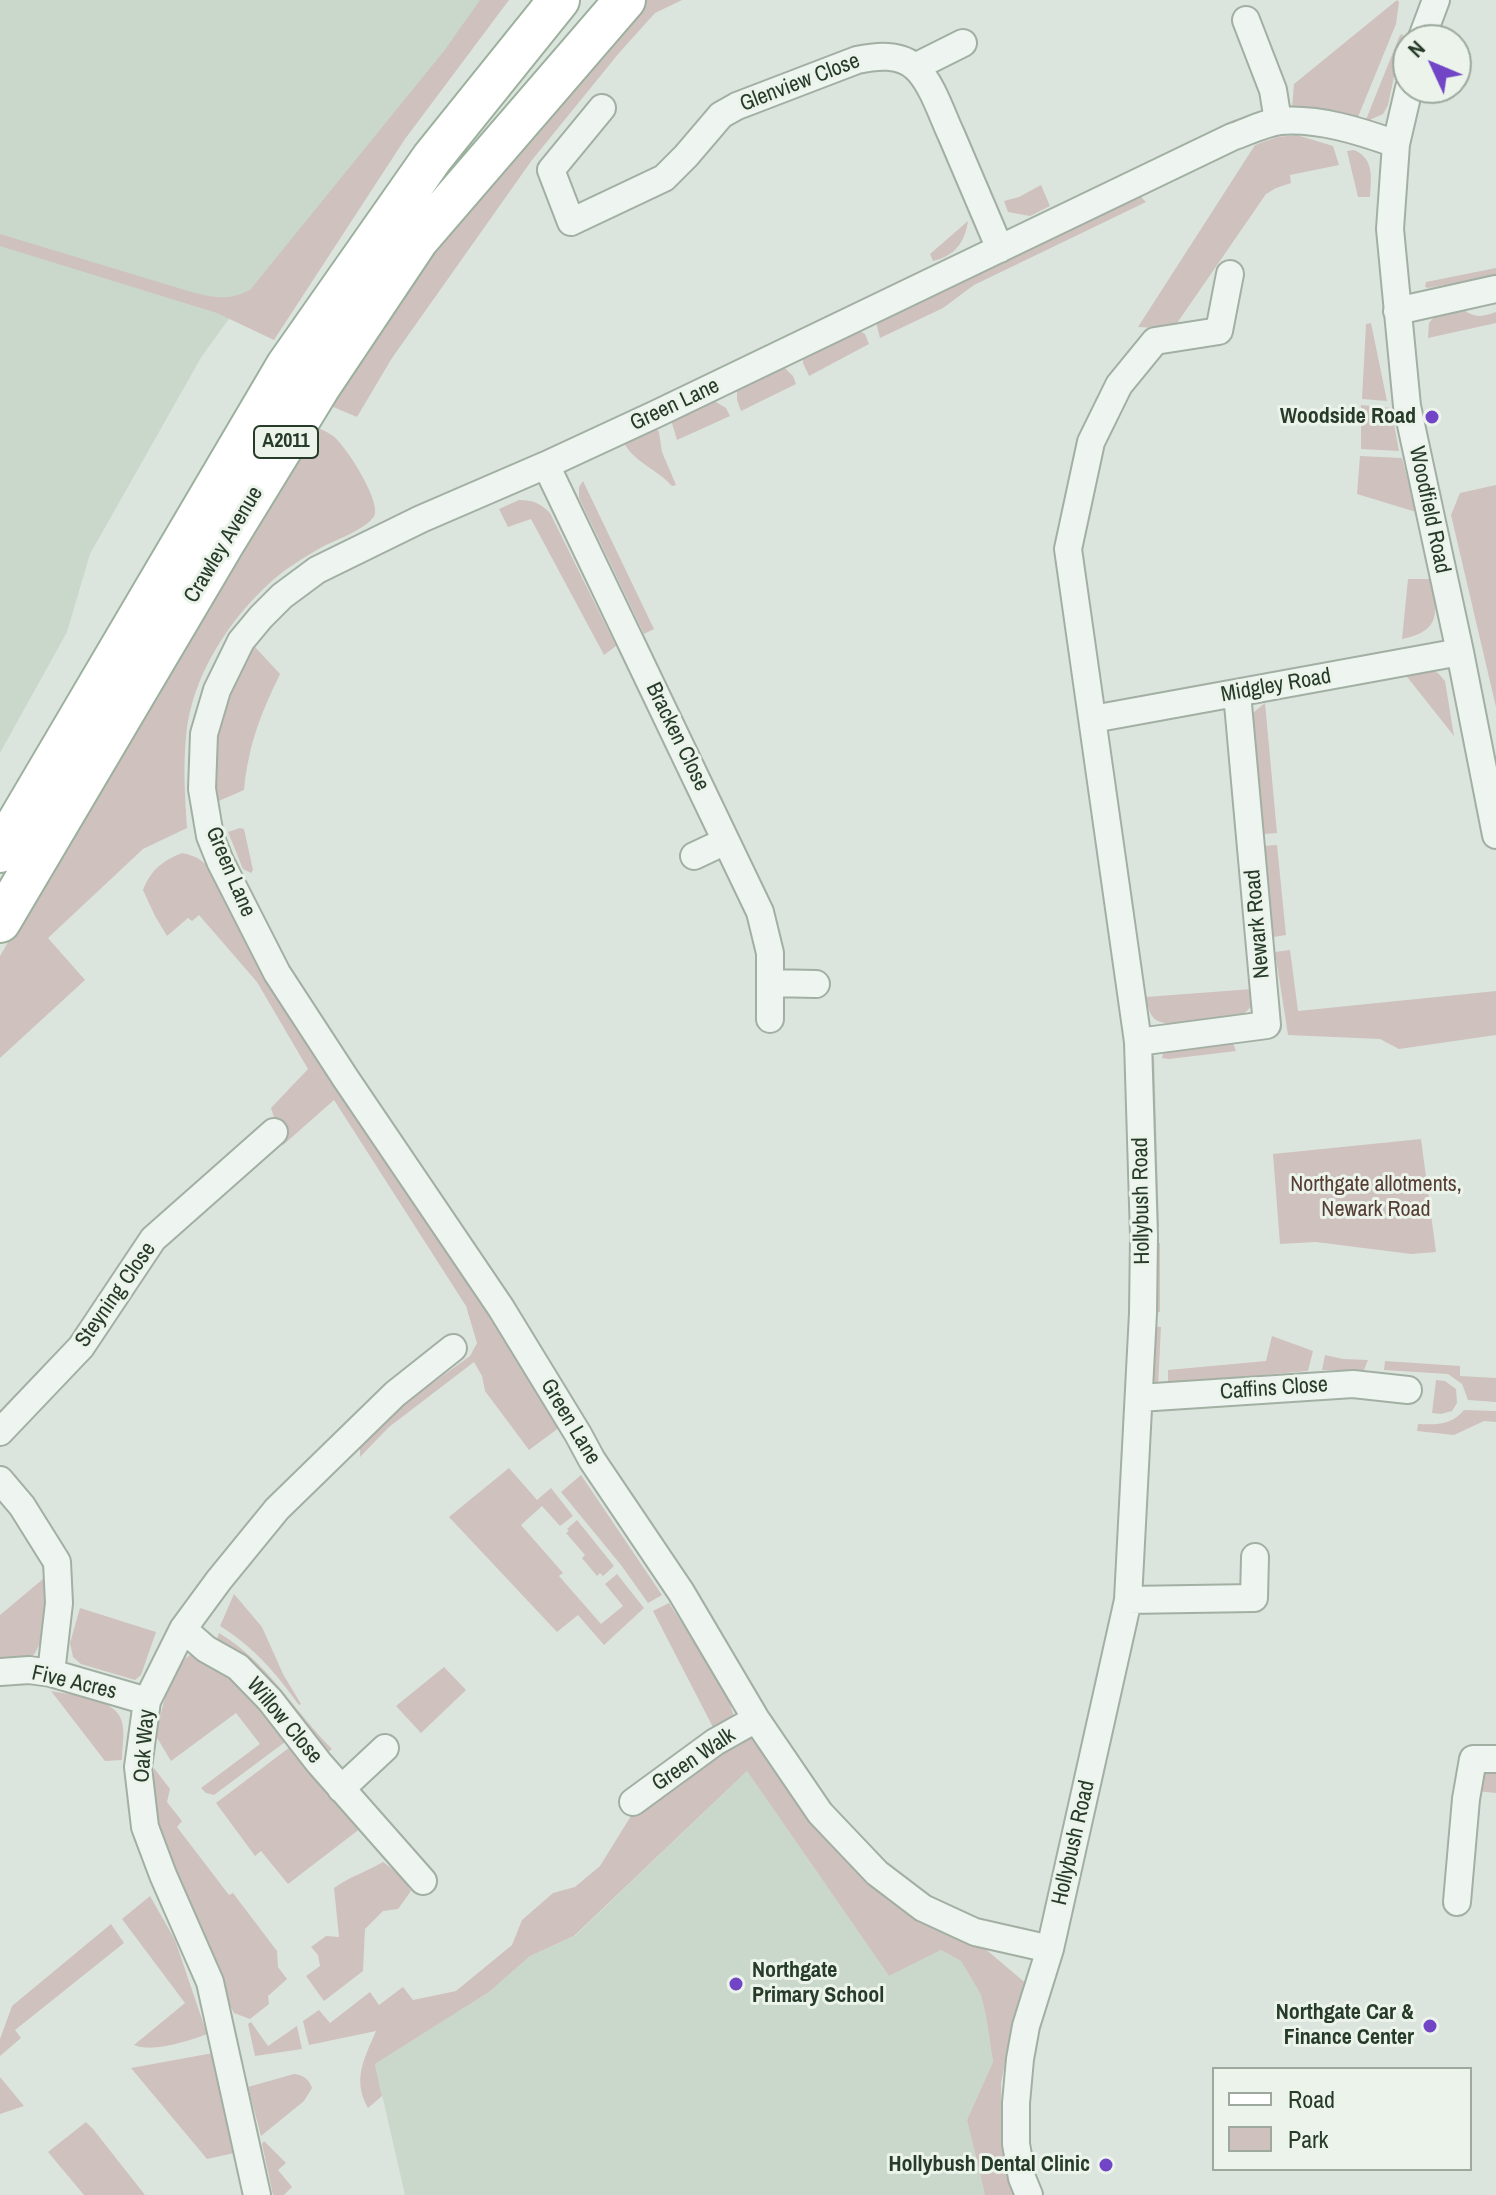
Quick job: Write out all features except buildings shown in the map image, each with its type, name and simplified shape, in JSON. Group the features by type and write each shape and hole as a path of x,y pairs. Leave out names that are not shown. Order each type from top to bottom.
{"main road":[{"name":"Crawley Avenue","path":"0,852 287,365 432,158 559,0"},
{"name":"Crawley Avenue","path":"0,922 319,388 418,240 625,0"}],"street":[{"path":"432,158 536,0"},
{"path":"1427,24 1436,0"},
{"path":"1246,20 1273,90 1278,121"},
{"path":"963,43 915,67 938,105 1000,249"},
{"name":"Glenview Close","path":"602,108 551,170 571,222 664,178 721,115 737,106 873,56 887,56 915,67"},
{"name":"Woodfield Road","path":"1405,104 1396,144 1390,229 1407,406 1496,835"},
{"name":"Green Lane","path":"1050,1949 975,1932 923,1908 877,1873 820,1813 756,1719 681,1592 592,1460 516,1332 277,973 210,836 202,789 202,753 209,714 241,641 282,596 317,570 421,519 546,465 1232,137 1278,121 1312,122 1366,133 1396,144"},
{"name":"Hollybush Road","path":"1029,2195 1022,2178 1016,2144 1018,2073 1026,2026 1050,1949 1128,1600 1144,1236 1138,1042 1068,549 1091,442 1119,385 1155,341 1219,331 1230,274"},
{"path":"1397,311 1496,289"},
{"name":"Bracken Close","path":"546,465 764,925 770,953 770,1019"},
{"name":"Midgley Road","path":"1093,719 1460,652"},
{"name":"Newark Road","path":"1138,1042 1267,1025 1237,693"},
{"path":"694,856 726,841"},
{"path":"770,983 816,984"},
{"name":"Steyning Close","path":"0,1432 81,1347 153,1239 274,1132"},
{"name":"Oak Way","path":"257,2195 210,1982 145,1827 138,1767 147,1701 183,1629 277,1509 395,1394 453,1348"},
{"name":"Caffins Close","path":"1139,1398 1353,1384 1408,1390"},
{"path":"0,1480 22,1506 57,1562 59,1603 51,1673"},
{"path":"1128,1600 1254,1598 1255,1557"},
{"name":"Willow Close","path":"183,1629 206,1649 238,1667 270,1700 341,1789 423,1881"},
{"name":"Five Acres","path":"0,1672 29,1670 51,1673 147,1701"},
{"name":"Green Walk","path":"633,1802 715,1742 756,1719"},
{"path":"341,1789 385,1748"},
{"path":"1457,1902 1466,1799 1473,1759 1496,1759"}],"shaded area":[{"path":"0,0 493,0 250,290 202,356 90,554 67,632 0,753"},
{"name":"Northgate Primary School","path":"747,1771 889,1976 941,1950 961,1961 981,1995 993,2062 967,2120 985,2195 405,2195 375,2064 489,1992 530,1956 575,1936"}],"green space":[{"path":"480,0 509,0 405,139 274,340 217,313 0,246 0,234 212,296 234,296 250,290 444,51"},
{"path":"639,0 682,0 655,13 532,160 392,358 357,417 326,404 473,196"},
{"path":"1397,0 1399,2 1396,24 1392,24 1392,34 1358,117 1292,108 1294,84"},
{"path":"1392,55 1392,86 1388,105 1383,114 1365,122"},
{"path":"1297,135 1333,146 1339,165 1290,175 1291,183 1266,194 1173,329 1138,327 1255,145 1277,137"},
{"path":"1354,150 1369,164 1370,197 1358,197 1347,151"},
{"path":"1041,185 1050,206 1030,216 1008,212 1004,201"},
{"path":"1140,196 1146,202 974,285 943,308 880,338 877,318"},
{"path":"968,221 958,247 947,256 933,261 930,254"},
{"path":"1496,268 1496,276 1425,287 1426,282"},
{"path":"1464,310 1479,316 1496,312 1496,323 1428,338 1429,323 1434,317"},
{"path":"1371,323 1387,401 1362,399 1366,324"},
{"path":"855,328 865,334 869,344 809,376 803,355"},
{"path":"782,365 796,384 741,411 737,387"},
{"path":"711,399 726,408 730,416 677,440 671,420"},
{"path":"1361,405 1391,408 1399,451 1361,449"},
{"path":"311,424 333,436 346,450 372,496 375,514 360,528 317,550 279,575 257,595 227,631 204,671 189,715 185,760 187,828 143,849 48,938 85,980 0,1058 0,956"},
{"path":"655,427 676,485 672,486 639,460 623,441"},
{"path":"1360,456 1402,458 1416,512 1357,494"},
{"path":"583,481 654,629 644,634 579,498 579,487"},
{"path":"1496,485 1496,707 1451,515 1460,493"},
{"path":"519,500 536,503 550,513 616,646 604,655 531,519 508,527 499,509"},
{"path":"1408,579 1431,579 1435,611 1434,619 1424,631 1402,639"},
{"path":"255,647 280,674 256,730 244,790 214,803 221,721 233,685"},
{"path":"1428,669 1438,673 1445,681 1454,736 1404,673"},
{"path":"1265,703 1277,833 1264,834 1253,722 1254,712"},
{"path":"244,829 253,870 251,873 243,869 228,832"},
{"path":"1277,845 1286,935 1273,937 1263,846"},
{"path":"182,853 201,860 214,875 564,1424 529,1450 485,1391 482,1376 474,1362 389,1427 360,1457 360,1446 398,1408 470,1356 477,1343 466,1306 334,1100 283,1145 271,1108 308,1069 257,982 199,915 192,921 188,918 167,936 143,890 158,867"},
{"path":"1290,950 1298,1011 1496,991 1496,1035 1399,1049 1380,1039 1288,1035 1275,952"},
{"path":"1252,989 1253,1004 1244,1013 1233,1019 1206,1023 1171,1024 1156,1020 1150,1013 1146,997"},
{"path":"1228,1041 1233,1043 1236,1051 1162,1058 1164,1050"},
{"path":"1154,1056 1159,1227 1151,1227 1148,1059"},
{"name":"Northgate allotments, Newark Road","path":"1421,1139 1436,1252 1411,1254 1316,1242 1280,1244 1273,1154"},
{"path":"1160,1243 1160,1312 1155,1313 1151,1245"},
{"path":"1150,1326 1161,1327 1158,1386 1148,1373"},
{"path":"1272,1336 1313,1351 1308,1371 1168,1383 1168,1370 1266,1361"},
{"path":"1325,1355 1368,1360 1364,1370 1322,1370"},
{"path":"1385,1361 1460,1366 1460,1376 1496,1378 1496,1402 1468,1400 1462,1384 1448,1374 1384,1370"},
{"path":"1436,1380 1445,1381 1456,1389 1457,1403 1452,1411 1432,1413"},
{"path":"1464,1410 1496,1411 1496,1422 1484,1421 1454,1435 1417,1431 1418,1424 1449,1421"},
{"path":"509,1468 537,1500 551,1488 573,1516 560,1526 542,1506 521,1525 563,1573 559,1576 601,1624 623,1606 605,1584 617,1574 644,1608 604,1645 578,1615 557,1632 449,1517"},
{"path":"581,1475 662,1595 648,1603 561,1492"},
{"path":"577,1520 614,1566 603,1576 600,1573 597,1576 582,1558 585,1555 566,1533"},
{"path":"43,1579 45,1620 36,1651 31,1658 0,1661 0,1615"},
{"path":"234,1594 262,1627 283,1674 301,1704 254,1652 220,1626"},
{"path":"669,1603 725,1690 733,1713 731,1725 717,1735 653,1611"},
{"path":"80,1608 156,1632 141,1675 135,1680 81,1664 73,1657 70,1643"},
{"path":"219,1633 266,1672 332,1749 326,1754 215,1644"},
{"path":"190,1655 207,1659 225,1670 289,1739 214,1795 201,1788 260,1744 236,1713 171,1761 156,1736 171,1680"},
{"path":"444,1667 466,1690 421,1733 396,1706"},
{"path":"51,1691 92,1699 112,1708 122,1722 122,1760 105,1761"},
{"path":"755,1728 812,1813 1029,1986 1012,2025 1001,2084 1002,2149 1016,2195 985,2195 967,2120 993,2062 981,1995 961,1961 941,1950 889,1976 747,1771 574,1936 530,1956 489,1992 375,2064 382,2096 368,2108 360,2079 376,2031 309,2045 303,2021 319,2010 330,2023 370,1992 379,2005 403,1987 413,2000 456,1991 512,1945 522,1920 553,1893 575,1887 600,1866 634,1811"},
{"path":"294,1744 361,1828 288,1884 261,1851 255,1856 216,1803"},
{"path":"154,1768 170,1789 167,1802 182,1821 177,1827 277,1951 278,1967 287,1979 268,1996 269,2004 250,2019 234,2013 221,1989 160,1837 153,1801"},
{"path":"1496,1768 1496,1793 1476,1791 1483,1776"},
{"path":"383,1862 399,1874 411,1891 398,1909 383,1911 365,1929 363,1971 324,2001 306,1976 320,1966 318,1955 311,1947 326,1936 339,1937 334,1888"},
{"path":"150,1896 175,1940 207,2034 181,2043 150,2048 134,2045 185,2003 122,1919"},
{"path":"111,1924 124,1943 15,2030 21,2038 0,2056 0,2039 12,2006"},
{"path":"251,2022 268,2046 297,2026 302,2049 255,2056 248,2024"},
{"path":"213,2053 234,2153 207,2159 131,2068"},
{"path":"294,2074 305,2078 312,2088 304,2101 261,2136 248,2087"},
{"path":"0,2077 24,2106 0,2114"},
{"path":"86,2122 145,2195 84,2195 48,2152"},
{"path":"264,2141 286,2163 278,2170 292,2187 284,2195 273,2195 262,2144"}],"place":[{"name":"Woodside Road","path":"1432,417"},
{"name":"Northgate Primary School","path":"736,1984"},
{"name":"Northgate Car & Finance Center","path":"1430,2026"},
{"name":"Hollybush Dental Clinic","path":"1106,2165"}]}
